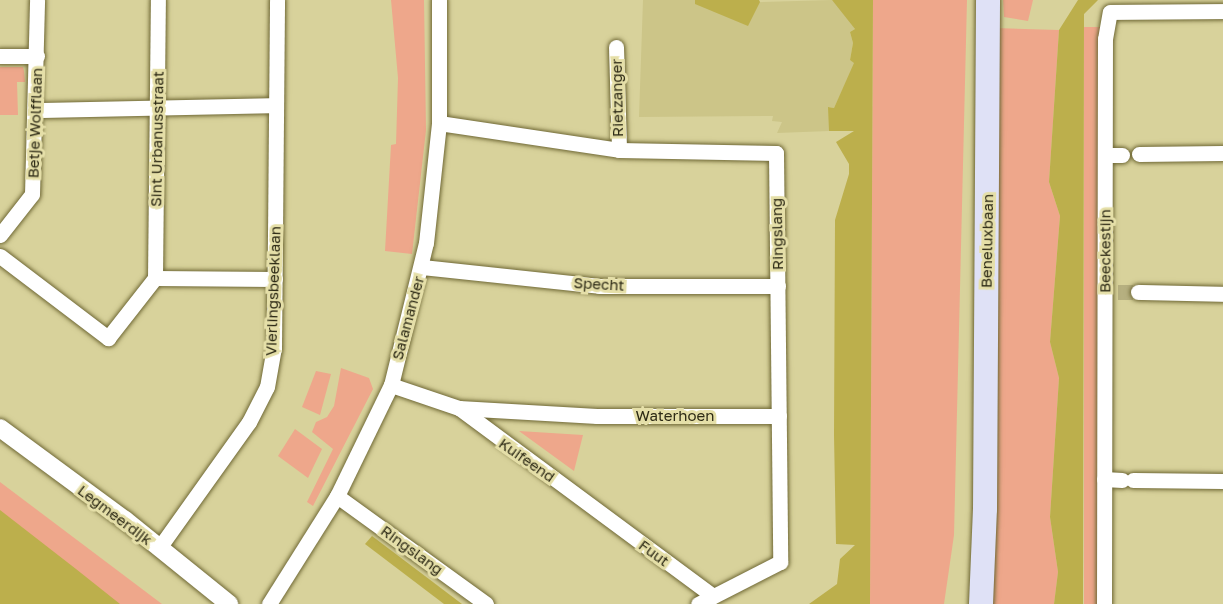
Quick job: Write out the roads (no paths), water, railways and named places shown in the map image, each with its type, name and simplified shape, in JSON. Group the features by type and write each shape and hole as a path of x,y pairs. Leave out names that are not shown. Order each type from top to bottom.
{"main road":[{"name":"Beneluxbaan","path":"981,604 988,0"},
{"name":"Beneluxbaan","path":"964,604 975,507 984,482"}],"street":[{"name":"Betje Wolfflaan","path":"0,235 32,194 37,110 37,0"},
{"name":"Sint Urbanusstraat","path":"155,278 158,0"},
{"name":"Vierlingsbeeklaan","path":"159,548 249,422 267,387 274,349 274,105 277,0"},
{"name":"Salamander","path":"269,604 338,496 391,385 422,267 439,123 439,0"},
{"name":"Beeckestijn","path":"1104,604 1104,479 1112,292 1104,39 1110,12 1223,11"},
{"name":"Rietzanger","path":"616,47 619,150"},
{"path":"0,56 37,56"},
{"path":"37,110 274,105"},
{"name":"Ringslang","path":"439,123 619,150 776,153 780,562 698,604"},
{"path":"1139,154 1223,153"},
{"path":"1106,155 1122,155"},
{"path":"0,256 108,338 155,278 275,279"},
{"name":"Specht","path":"422,267 599,286 778,286"},
{"path":"1138,292 1223,294"},
{"name":"Kuifeend","path":"391,385 459,408 570,413"},
{"name":"Kuifeend","path":"459,408 596,511"},
{"name":"Waterhoen","path":"570,413 779,416"},
{"name":"Legmeerdijk","path":"0,428 229,604"},
{"path":"1104,479 1223,481"},
{"name":"Ringslang","path":"338,496 486,604"},
{"name":"Fuut","path":"596,511 713,596"}],"tunnel":[{"path":"1118,292 1138,292"}]}
